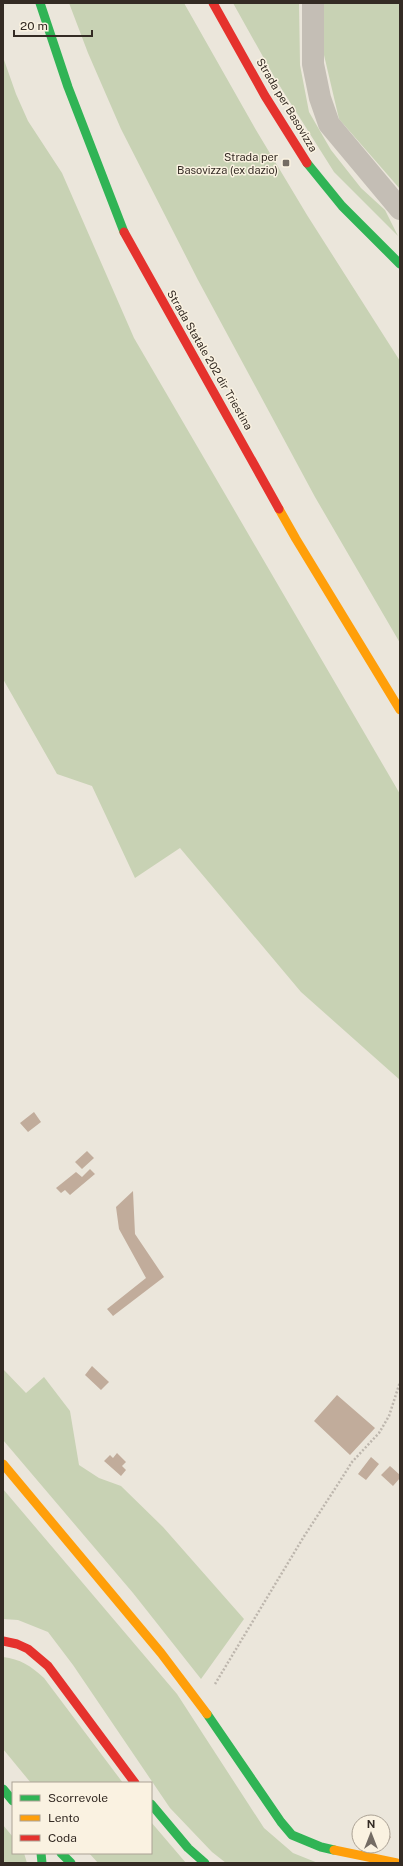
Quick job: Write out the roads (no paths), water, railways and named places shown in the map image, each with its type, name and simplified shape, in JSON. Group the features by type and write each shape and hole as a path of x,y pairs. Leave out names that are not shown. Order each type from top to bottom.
{"main road":[{"name":"Strada Statale 202 dir Triestina","path":"40,3 68,87 127,240 247,449 296,539 400,710"},
{"name":"Strada per Basovizza","path":"213,3 292,141 324,184 362,228 400,264"},
{"path":"3,1464 161,1653 202,1707 281,1822 292,1835 321,1847 397,1863"},
{"path":"3,1641 22,1644 44,1662 134,1782"},
{"path":"3,1790 12,1800"},
{"path":"152,1805 188,1848 205,1863"},
{"path":"62,1854 71,1863"}],"street":[{"path":"313,3 313,64 320,98 329,124 400,209"}],"place":[{"name":"Strada per Basovizza (ex dazio)","path":"286,163"}]}
